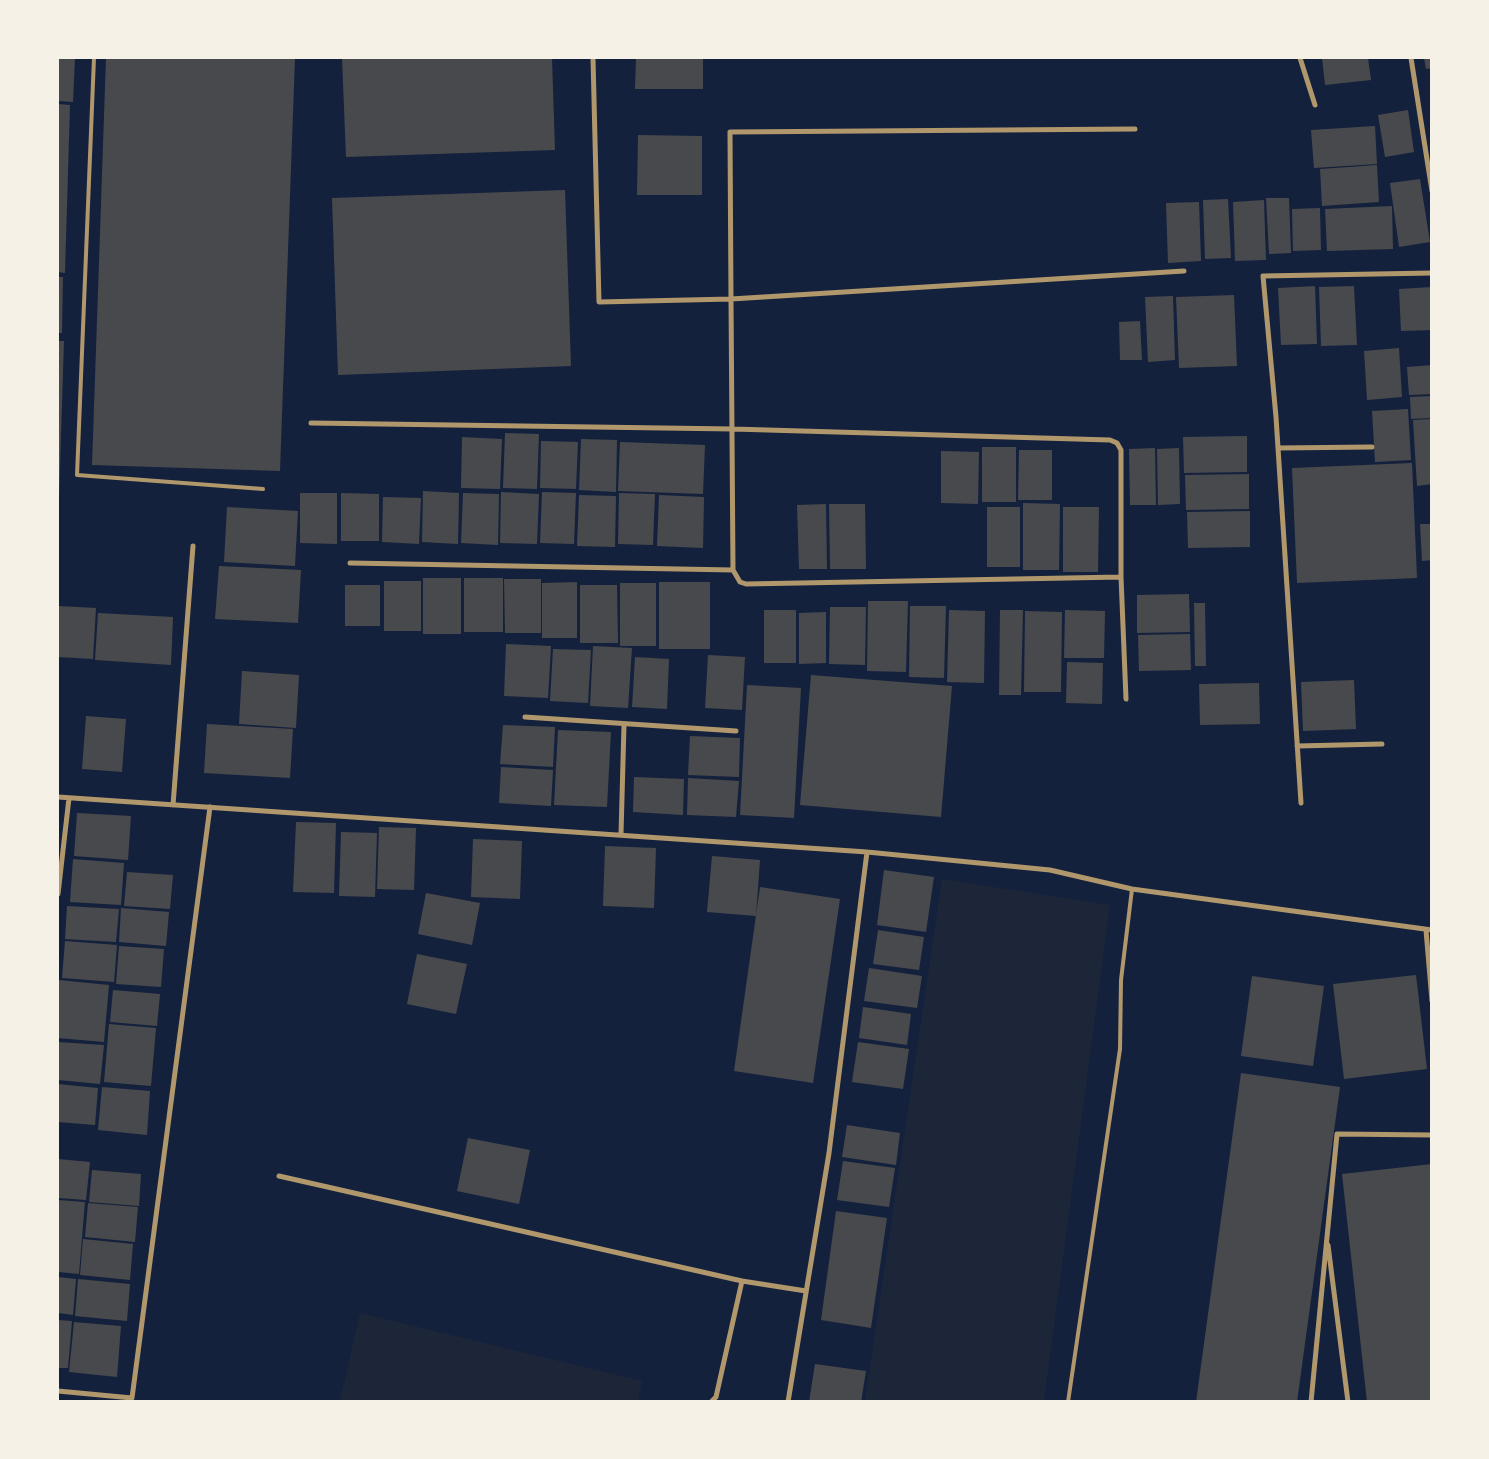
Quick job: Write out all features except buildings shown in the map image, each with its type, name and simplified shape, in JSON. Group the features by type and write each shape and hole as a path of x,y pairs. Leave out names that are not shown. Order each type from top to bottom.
{"street":[{"path":"593,58 599,302 731,299 1184,271"},
{"path":"1300,58 1315,105"},
{"path":"1411,58 1432,191"},
{"path":"1121,577 746,584 740,582 733,570 730,132 1135,129"},
{"path":"1301,803 1278,448 1263,276 1432,273"},
{"path":"311,423 733,429 1110,440 1117,443 1121,450 1121,577 1126,699"},
{"path":"1278,448 1372,447"},
{"path":"173,805 193,546"},
{"path":"350,563 733,570"},
{"path":"525,717 624,726 736,731"},
{"path":"621,834 624,726"},
{"path":"1297,746 1382,744"},
{"path":"58,797 867,852 1050,870 1132,889 1429,930 1432,1001"},
{"path":"58,894 69,798"},
{"path":"58,1391 132,1398 210,807"},
{"path":"788,1402 830,1153 867,852"},
{"path":"1311,1402 1337,1134 1432,1134"},
{"path":"278,1176 742,1281 806,1291"},
{"path":"1327,1235 1348,1402"},
{"path":"711,1402 716,1397 742,1281"}],"lane":[{"path":"94,58 77,475 263,488"},
{"path":"1068,1402 1120,1049 1121,980 1132,889"}],"shaded area":[{"path":"942,879 1110,905 1044,1401 865,1401"},
{"path":"360,1313 642,1381 638,1401 340,1401"}]}
